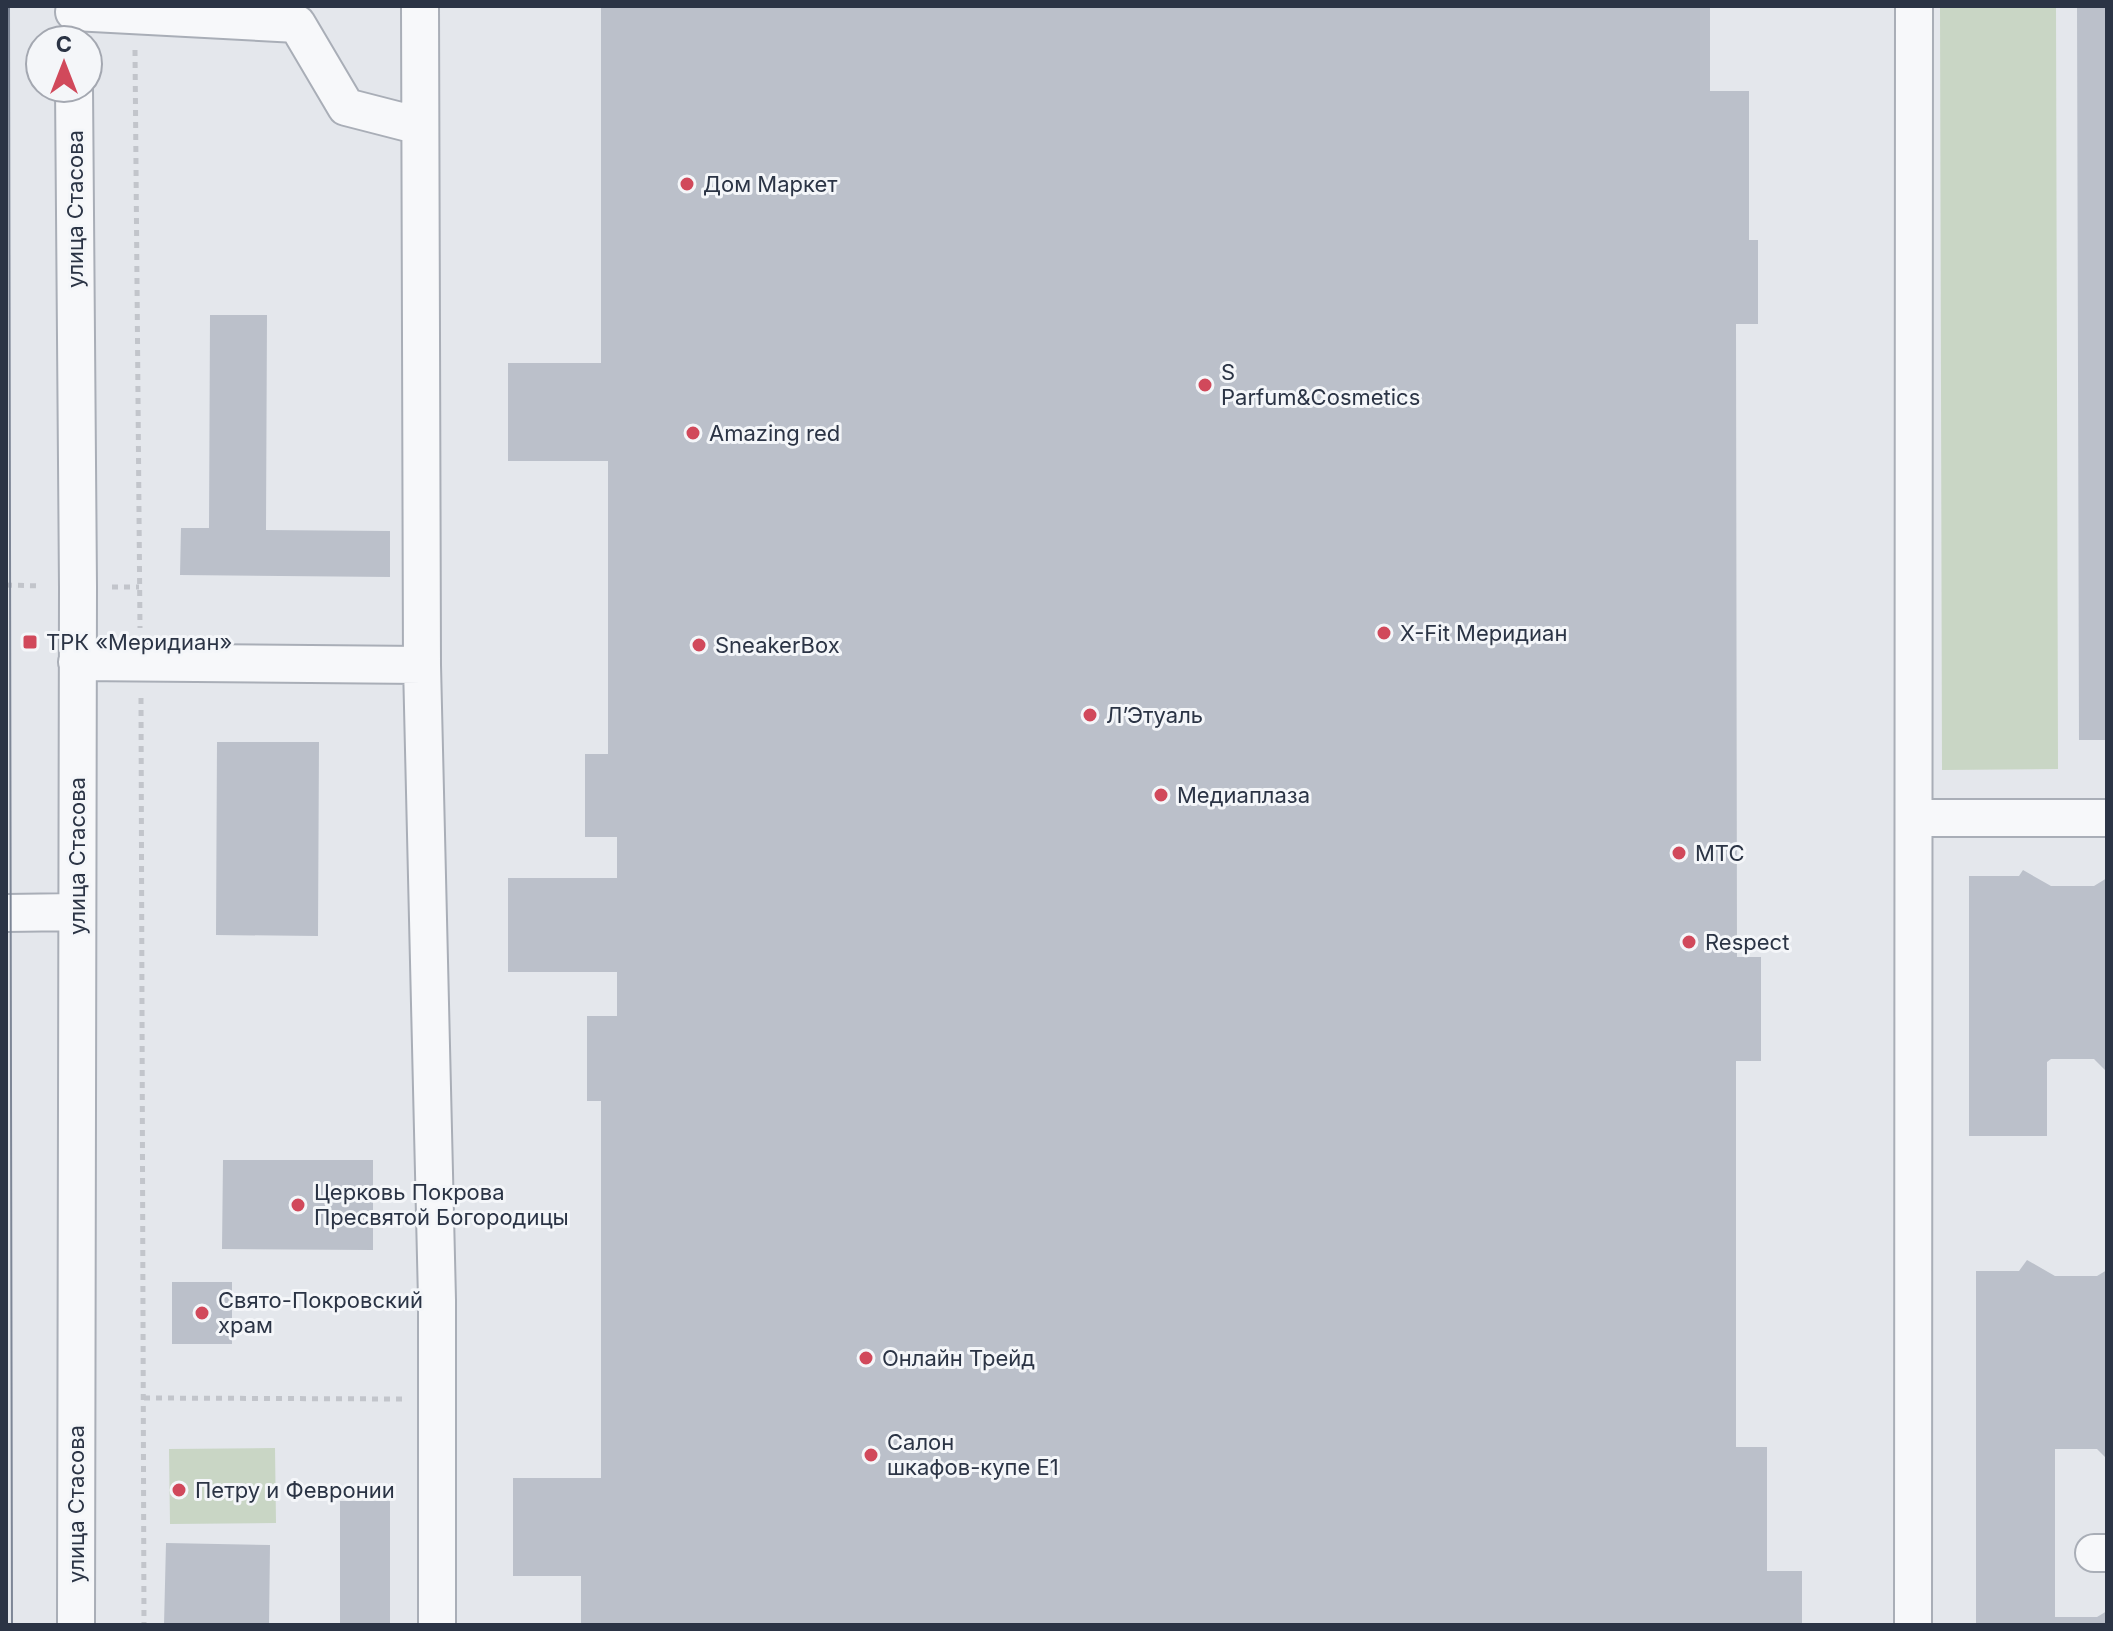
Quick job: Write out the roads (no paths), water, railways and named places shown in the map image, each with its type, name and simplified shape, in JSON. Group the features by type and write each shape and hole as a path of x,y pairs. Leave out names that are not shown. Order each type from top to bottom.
{"street":[{"path":"420,6 422,665 437,1300 437,1625"},
{"path":"1913,1625 1914,6"},
{"path":"74,19 135,15 297,24 346,107 420,126"},
{"name":"улица Стасова","path":"74,104 76,1625"},
{"path":"77,662 422,665"},
{"path":"1914,818 2107,818"},
{"path":"6,913 77,912"}],"tram line":[{"path":"9,6 12,1625"}],"place":[{"name":"Дом Маркет","path":"687,184"},
{"name":"S Parfum&Cosmetics","path":"1205,385"},
{"name":"Amazing red","path":"693,433"},
{"name":"X-Fit Меридиан","path":"1384,633"},
{"name":"ТРК «Меридиан»","path":"30,642"},
{"name":"SneakerBox","path":"699,645"},
{"name":"Л’Этуаль","path":"1090,715"},
{"name":"Медиаплаза","path":"1161,795"},
{"name":"МТС","path":"1679,853"},
{"name":"Respect","path":"1689,942"},
{"name":"Церковь Покрова Пресвятой Богородицы","path":"298,1205"},
{"name":"Свято-Покровский храм","path":"202,1313"},
{"name":"Онлайн Трейд","path":"866,1358"},
{"name":"Салон шкафов-купе Е1","path":"871,1455"},
{"name":"Петру и Февронии","path":"179,1490"}]}
